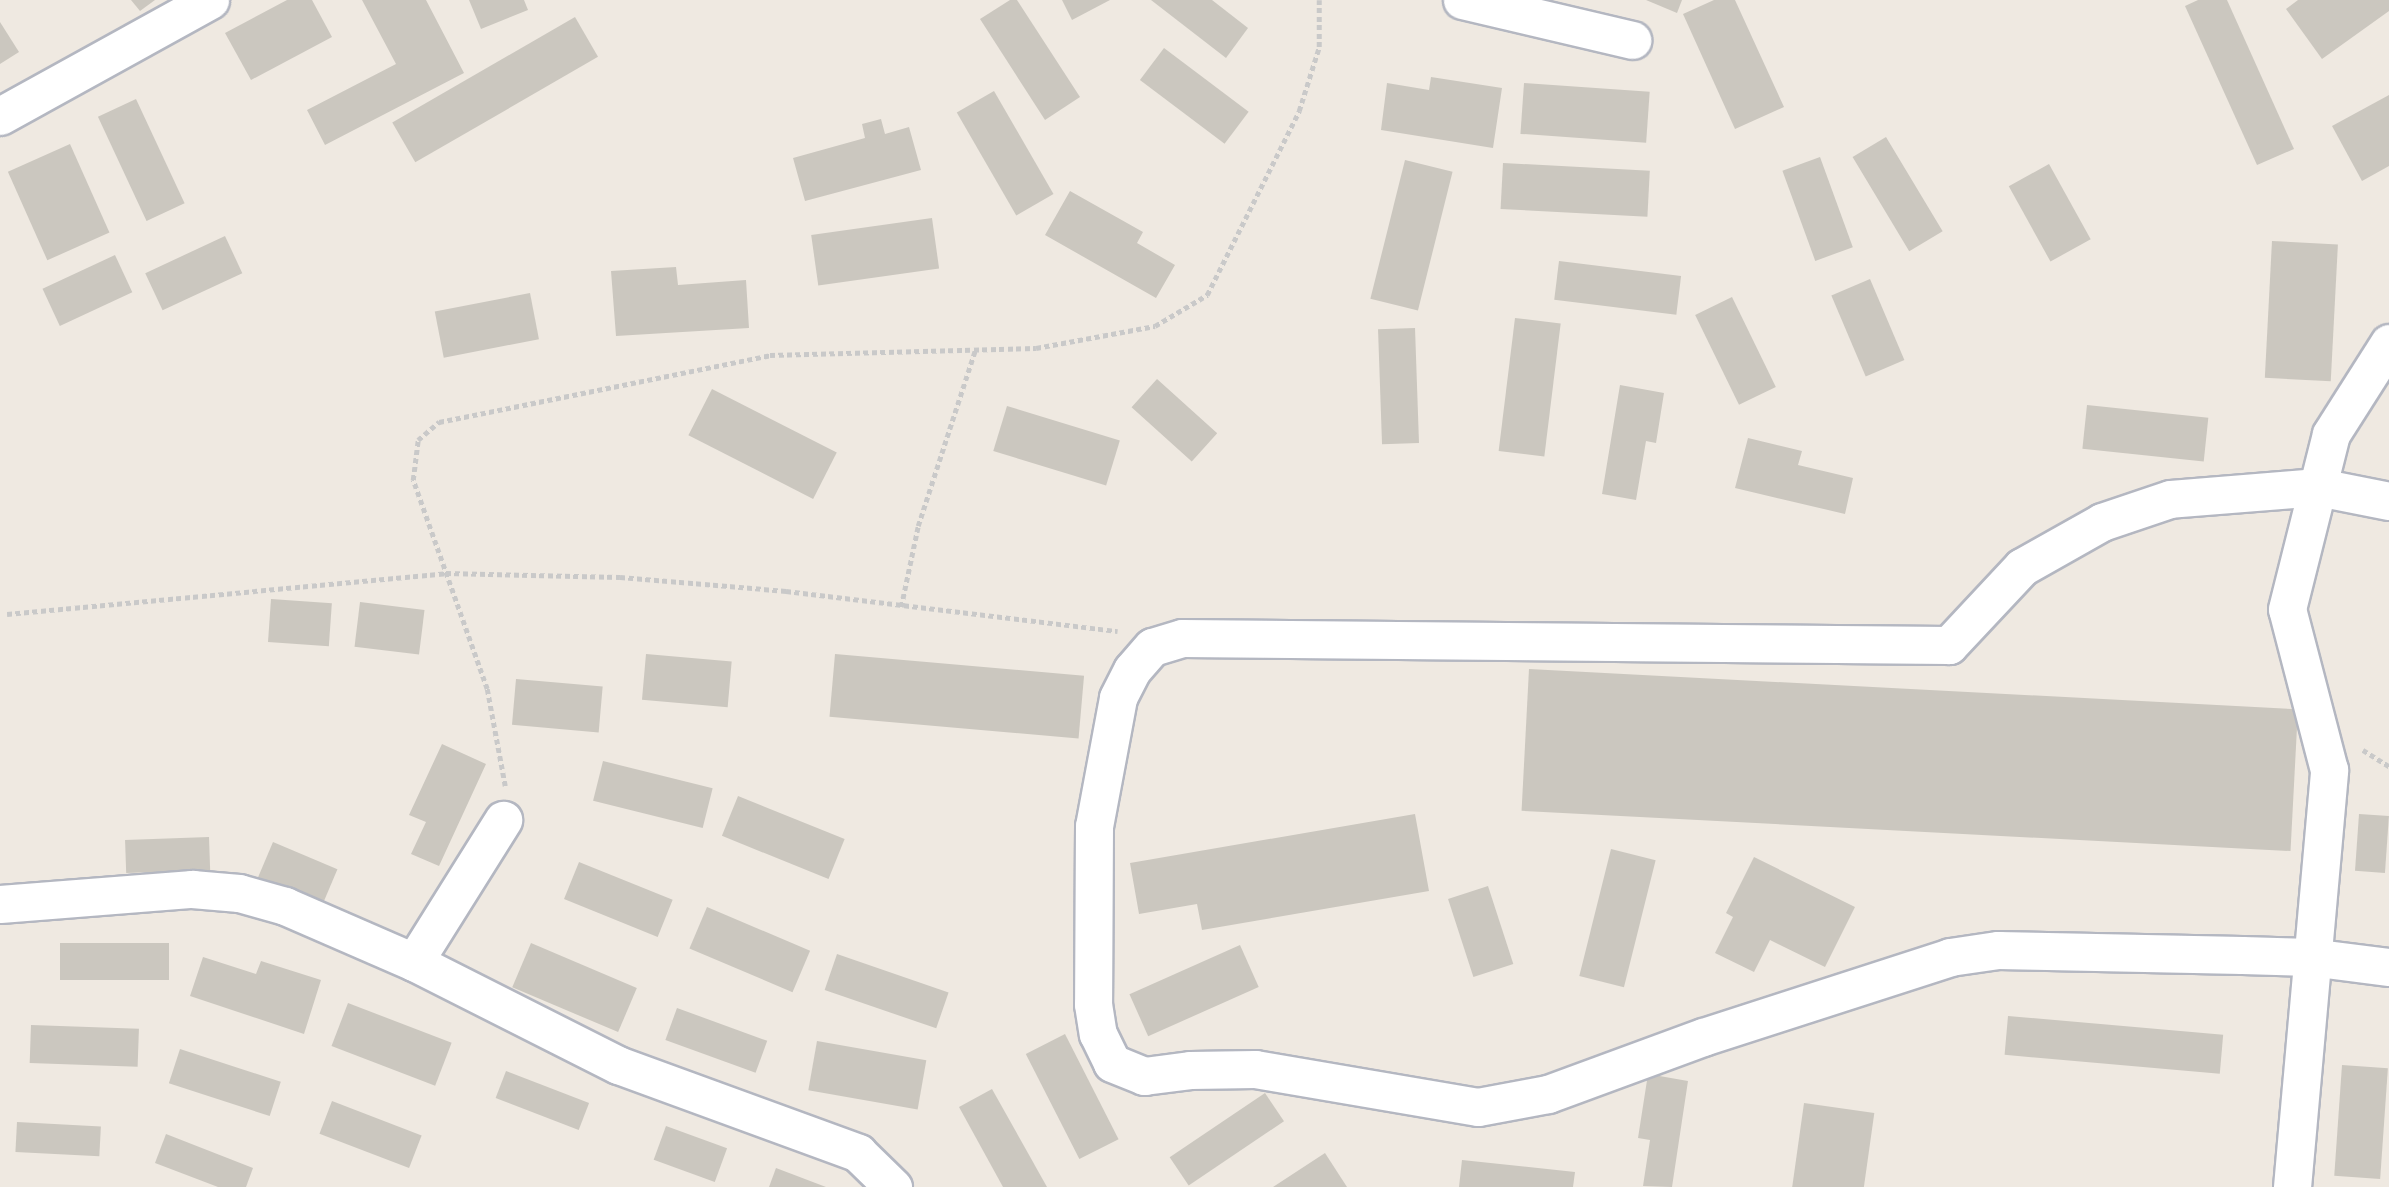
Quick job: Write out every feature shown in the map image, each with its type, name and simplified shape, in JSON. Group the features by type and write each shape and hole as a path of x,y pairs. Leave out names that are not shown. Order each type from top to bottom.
{"street":[{"path":"0,116 211,0"},
{"path":"1462,0 1632,40"},
{"path":"2292,1187 2310,957 2329,770 2287,609 2331,434 2389,343"},
{"path":"2389,501 2318,487 2170,499 2102,522 2022,567 1949,645 1182,638 1152,647 1132,670 1118,698 1094,826 1093,1004 1098,1034 1112,1063 1144,1076 1191,1069 1255,1069 1478,1107 1548,1094 1703,1037 1950,957 1997,950 2310,957 2389,967"},
{"path":"414,961 503,820"},
{"path":"0,905 192,889 239,893 285,906 414,961 618,1065 858,1153 893,1187"}],"path":[{"path":"503,820 505,775 487,689 413,480 418,440 439,422 770,355 1035,348 1155,327 1207,295 1299,111 1319,47 1319,0"},
{"path":"901,607 918,526 976,348"},
{"path":"8,614 446,573 621,577 786,591 901,607 1182,638"}],"building":[{"path":"131,0 155,0 140,11"},
{"path":"287,0 312,0 332,37 251,80 225,33"},
{"path":"362,0 426,0 464,73 325,145 307,110 396,64"},
{"path":"469,0 524,0 528,10 481,29"},
{"path":"1010,0 1017,0 1080,97 1045,120 980,19"},
{"path":"1062,0 1110,0 1072,20"},
{"path":"1151,0 1212,0 1248,28 1226,58"},
{"path":"1646,0 1682,0 1677,13"},
{"path":"1714,0 1735,0 1784,107 1735,129 1683,14"},
{"path":"2198,0 2227,0 2294,149 2257,165 2185,6"},
{"path":"2298,0 2389,0 2389,11 2322,59 2286,9"},
{"path":"575,17 598,57 415,162 392,123"},
{"path":"0,22 19,52 0,64"},
{"path":"1164,48 1249,112 1225,144 1140,80"},
{"path":"1431,77 1502,88 1493,148 1381,130 1387,83 1429,90"},
{"path":"1524,83 1650,92 1646,143 1520,134"},
{"path":"994,91 1054,194 1016,216 957,112"},
{"path":"2389,95 2389,166 2362,181 2332,126"},
{"path":"136,99 185,203 147,221 98,117"},
{"path":"881,119 885,134 909,127 921,170 805,201 793,158 865,138 862,124"},
{"path":"1886,137 1943,231 1909,251 1853,157"},
{"path":"70,144 109,233 47,260 8,172"},
{"path":"1820,157 1853,247 1815,261 1782,171"},
{"path":"1405,160 1453,172 1418,311 1370,299"},
{"path":"1503,163 1650,171 1647,217 1501,209"},
{"path":"2049,164 2091,239 2050,262 2009,186"},
{"path":"1070,191 1143,232 1137,243 1175,265 1156,298 1045,235"},
{"path":"932,218 939,269 818,285 811,235"},
{"path":"225,236 242,273 163,310 145,273"},
{"path":"2272,241 2338,244 2331,381 2265,378"},
{"path":"115,255 132,292 60,326 42,289"},
{"path":"1559,261 1681,276 1676,315 1554,300"},
{"path":"676,267 678,285 746,280 749,328 616,336 611,271"},
{"path":"1870,279 1904,360 1866,376 1831,295"},
{"path":"530,293 539,339 444,358 435,312"},
{"path":"1732,297 1776,387 1739,405 1695,315"},
{"path":"1515,318 1561,324 1544,457 1499,451"},
{"path":"1415,328 1419,443 1382,444 1378,329"},
{"path":"1157,379 1217,433 1192,461 1132,407"},
{"path":"1620,385 1664,393 1656,443 1646,441 1636,500 1602,494"},
{"path":"712,389 837,453 813,499 688,435"},
{"path":"2087,405 2208,418 2204,462 2082,449"},
{"path":"1007,406 1120,440 1106,485 993,451"},
{"path":"1748,438 1802,451 1798,465 1853,478 1845,514 1735,488"},
{"path":"271,599 332,603 329,646 268,642"},
{"path":"360,602 425,610 419,655 355,647"},
{"path":"646,654 732,661 728,707 642,700"},
{"path":"835,654 1084,676 1079,739 830,717"},
{"path":"1529,669 2298,709 2291,851 1522,811"},
{"path":"516,679 603,687 599,732 512,725"},
{"path":"442,744 486,764 439,866 411,854 426,822 409,815"},
{"path":"603,761 713,788 703,828 593,801"},
{"path":"738,796 845,839 829,879 722,836"},
{"path":"1415,814 1429,891 1202,930 1197,904 1139,914 1130,863"},
{"path":"2359,814 2389,816 2385,873 2355,871"},
{"path":"209,837 210,870 126,873 125,840"},
{"path":"273,842 337,869 322,905 258,878"},
{"path":"1611,849 1656,860 1624,987 1579,976"},
{"path":"1754,857 1855,907 1825,967 1770,940 1754,972 1715,953 1733,917 1726,913"},
{"path":"579,862 673,900 658,937 564,899"},
{"path":"1488,886 1513,964 1473,977 1448,899"},
{"path":"707,907 810,951 793,992 689,948"},
{"path":"60,943 169,943 169,980 60,980"},
{"path":"531,943 637,988 618,1032 512,987"},
{"path":"1240,945 1259,987 1148,1036 1129,994"},
{"path":"837,954 949,992 936,1028 825,990"},
{"path":"203,957 256,974 261,961 321,980 304,1034 190,996"},
{"path":"348,1003 452,1043 435,1086 332,1046"},
{"path":"677,1008 767,1041 756,1073 665,1040"},
{"path":"2008,1016 2223,1035 2220,1074 2005,1055"},
{"path":"31,1025 139,1029 138,1067 30,1063"},
{"path":"1065,1034 1119,1139 1079,1159 1026,1054"},
{"path":"817,1041 926,1060 918,1110 808,1090"},
{"path":"180,1049 281,1082 270,1116 169,1083"},
{"path":"2342,1065 2388,1068 2380,1179 2334,1176"},
{"path":"506,1071 589,1103 579,1130 496,1098"},
{"path":"1648,1074 1688,1081 1672,1187 1643,1186 1650,1140 1638,1138"},
{"path":"992,1089 1047,1187 1003,1187 959,1107"},
{"path":"1265,1093 1284,1121 1189,1185 1170,1157"},
{"path":"332,1101 422,1135 409,1168 319,1134"},
{"path":"1804,1103 1874,1113 1864,1187 1792,1187"},
{"path":"17,1122 101,1126 99,1156 15,1152"},
{"path":"666,1126 727,1148 715,1182 654,1160"},
{"path":"166,1134 253,1168 246,1187 218,1187 155,1163"},
{"path":"1325,1153 1347,1187 1273,1187"},
{"path":"1462,1160 1575,1172 1573,1187 1459,1187"},
{"path":"776,1168 826,1187 769,1187"}]}
